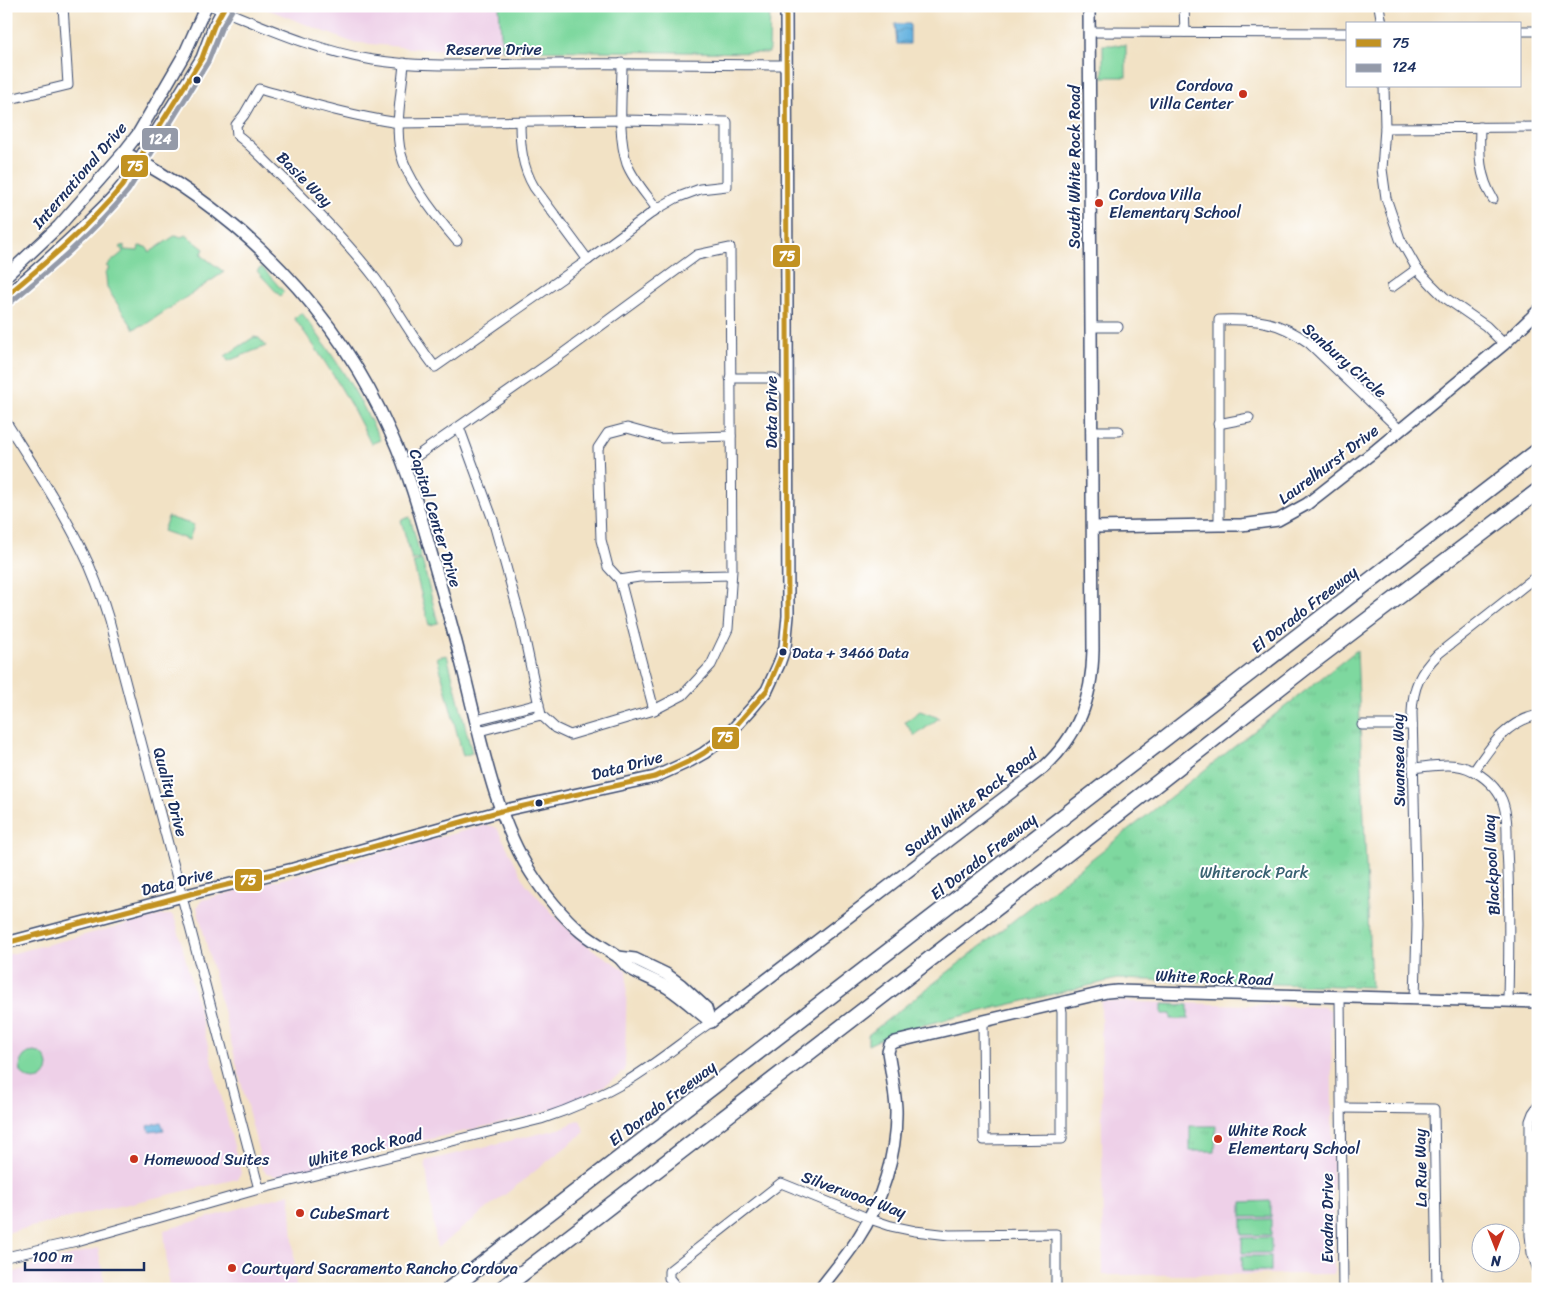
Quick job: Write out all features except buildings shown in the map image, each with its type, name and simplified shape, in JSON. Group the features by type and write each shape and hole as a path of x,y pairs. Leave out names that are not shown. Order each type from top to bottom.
{"highway":[{"name":"El Dorado Freeway","path":"450,1289 1538,451"},
{"path":"502,1289 1076,847 1307,666 1538,490"}],"street":[{"path":"6,100 68,85 63,6"},
{"name":"International Drive","path":"6,276 59,226 124,152 146,120 185,52 206,6"},
{"name":"Data Drive","path":"6,943 293,869 502,811 646,780 690,762 726,737 740,723 767,690 785,647 788,616 786,6"},
{"name":"South White Rock Road","path":"711,1022 1042,768 1060,750 1082,714 1090,690 1093,650 1089,6"},
{"path":"1184,6 1185,32"},
{"path":"1379,6 1382,22"},
{"name":"International Drive","path":"6,296 46,263 107,204 132,174 202,58 220,8"},
{"name":"Reserve Drive","path":"220,8 330,50 376,60 404,63 786,65"},
{"path":"1522,31 1538,31"},
{"path":"1089,32 1346,33"},
{"path":"404,63 399,123 400,152 410,177 457,241"},
{"path":"622,63 623,147 628,165 657,209"},
{"path":"1384,88 1385,128 1382,169 1386,198 1400,239 1417,269 1444,297 1486,326 1504,344"},
{"name":"Basie Way","path":"259,89 341,112 399,123 622,120 728,122 727,186 700,189 672,200 657,209 436,367 374,277 350,247 250,144 237,136 236,126 244,116 259,89"},
{"path":"520,122 520,143 527,175 588,260"},
{"path":"1480,127 1480,167 1485,184 1493,199"},
{"path":"1385,128 1538,127"},
{"name":"Capital Center Drive","path":"124,152 169,177 219,212 264,252 306,296 334,333 359,371 378,406 404,465 415,496 454,633 496,798 527,866 542,888 580,931 619,957 628,967 667,988 711,1022"},
{"path":"404,465 558,357 697,255 730,248 731,575 728,629 711,664 683,695 654,710 570,735 555,728 541,715 521,621 494,520 460,427"},
{"path":"6,286 16,279 34,251"},
{"path":"1392,287 1417,269"},
{"name":"Laurelhurst Drive","path":"1093,527 1219,524 1242,526 1278,520 1307,504 1400,430 1504,344 1538,311"},
{"name":"Sanbury Circle","path":"1219,524 1219,320 1248,319 1276,325 1301,338 1400,430"},
{"path":"1091,327 1118,327"},
{"path":"730,378 774,378 787,393"},
{"path":"1218,424 1249,418"},
{"name":"Quality Drive","path":"6,422 68,522 98,587 109,620 259,1189"},
{"path":"654,710 620,580 608,567 601,540 598,448 608,433 627,428 663,438 731,436"},
{"path":"1091,431 1119,430"},
{"path":"620,580 639,577 731,575"},
{"name":"Swansea Way","path":"1415,999 1417,925 1412,725 1414,695 1419,677 1438,654 1538,576"},
{"path":"477,725 539,704"},
{"path":"477,725 541,715"},
{"path":"1474,771 1495,740 1522,721 1538,716"},
{"path":"1362,725 1412,725"},
{"name":"Blackpool Way","path":"1413,768 1449,764 1466,768 1485,779 1502,799 1506,817 1509,906 1508,1002"},
{"name":"White Rock Road","path":"870,1219 887,1176 893,1143 896,1110 888,1052 890,1045 895,1042 1117,991 1538,1002"},
{"name":"Evadna Drive","path":"1340,998 1343,1289"},
{"path":"983,1021 984,1140 1062,1139 1062,1012 1060,1003"},
{"name":"White Rock Road","path":"6,1257 77,1240 259,1189 517,1126 552,1115 583,1103 628,1080 711,1022"},
{"path":"1538,1106 1530,1121 1530,1235 1532,1253 1538,1270"},
{"name":"La Rue Way","path":"1342,1108 1434,1109 1437,1289"},
{"name":"Silverwood Way","path":"678,1289 669,1278 669,1271 781,1183 891,1226 949,1235 1056,1234 1056,1289"},
{"path":"820,1289 856,1242 870,1219"}],"shaded area":[{"path":"259,6 499,6 502,50 421,49 351,42"},
{"path":"486,825 497,828 526,884 557,918 592,949 627,971 625,1071 604,1086 576,1101 531,1116 405,1145 282,1177 266,1173 263,1169 197,907 202,900"},
{"path":"163,915 172,915 176,922 241,1173 237,1179 6,1233 6,955"},
{"name":"White Rock Elementary School","path":"1101,1002 1324,1007 1331,1011 1334,1274 1103,1275"},
{"path":"580,1120 585,1132 437,1248 425,1161 559,1129"},
{"path":"290,1194 296,1289 169,1289 164,1230"},
{"path":"98,1248 106,1289 6,1289 6,1275"}],"green space":[{"path":"499,6 770,6 769,53 502,50"},
{"path":"1103,45 1126,45 1126,77 1103,77"},
{"path":"176,235 181,237 186,235 204,249 201,255 224,272 143,326 141,325 134,329 107,288 105,274 109,268 106,266 123,252 120,247 124,245 124,250 138,251 139,246 146,247 150,252"},
{"path":"262,267 284,292 280,296 257,271"},
{"path":"302,313 344,374 380,440 371,444 336,380 294,318"},
{"path":"254,337 259,338 266,346 228,361 225,356"},
{"path":"168,517 194,525 189,540 163,531"},
{"path":"410,517 421,558 412,560 401,520"},
{"path":"422,560 438,623 429,625 413,562"},
{"name":"Whiterock Park","path":"1357,650 1371,987 1117,979 898,1031 868,1045 868,1035"},
{"path":"447,655 472,753 463,756 437,657"},
{"path":"920,711 939,718 915,736 905,722"},
{"path":"1162,1004 1188,1005 1188,1019 1171,1019 1171,1014 1162,1014"},
{"path":"34,1052 44,1056 48,1066 44,1076 34,1080 24,1076 20,1066 24,1056"},
{"path":"1190,1126 1216,1126 1215,1151 1190,1151"},
{"path":"1271,1201 1271,1217 1242,1217 1242,1202"},
{"path":"1271,1219 1271,1235 1242,1235 1242,1220"},
{"path":"1271,1237 1271,1253 1242,1253 1242,1238"},
{"path":"1242,1256 1271,1256 1271,1271 1242,1271"}],"water":[{"path":"895,24 910,24 910,44 897,44"},
{"path":"161,1122 164,1130 150,1132 148,1126"}],"transit line":[{"name":"75","path":"6,296 81,230 122,186 202,58 214,26 225,6"},
{"name":"75","path":"6,943 293,869 501,811 655,777 690,761 726,737 767,690 785,647 788,616 786,6"},
{"name":"124","path":"11,302 87,235 128,191 208,62 221,29 232,10"}],"place":[{"name":"Cordova Villa Center","path":"1243,94"},
{"name":"Cordova Villa Elementary School","path":"1099,203"},
{"name":"Data + 3466 Data","path":"783,652"},
{"name":"White Rock Elementary School","path":"1218,1139"},
{"name":"Homewood Suites","path":"134,1159"},
{"name":"CubeSmart","path":"300,1213"},
{"name":"Courtyard Sacramento Rancho Cordova","path":"232,1268"}]}
